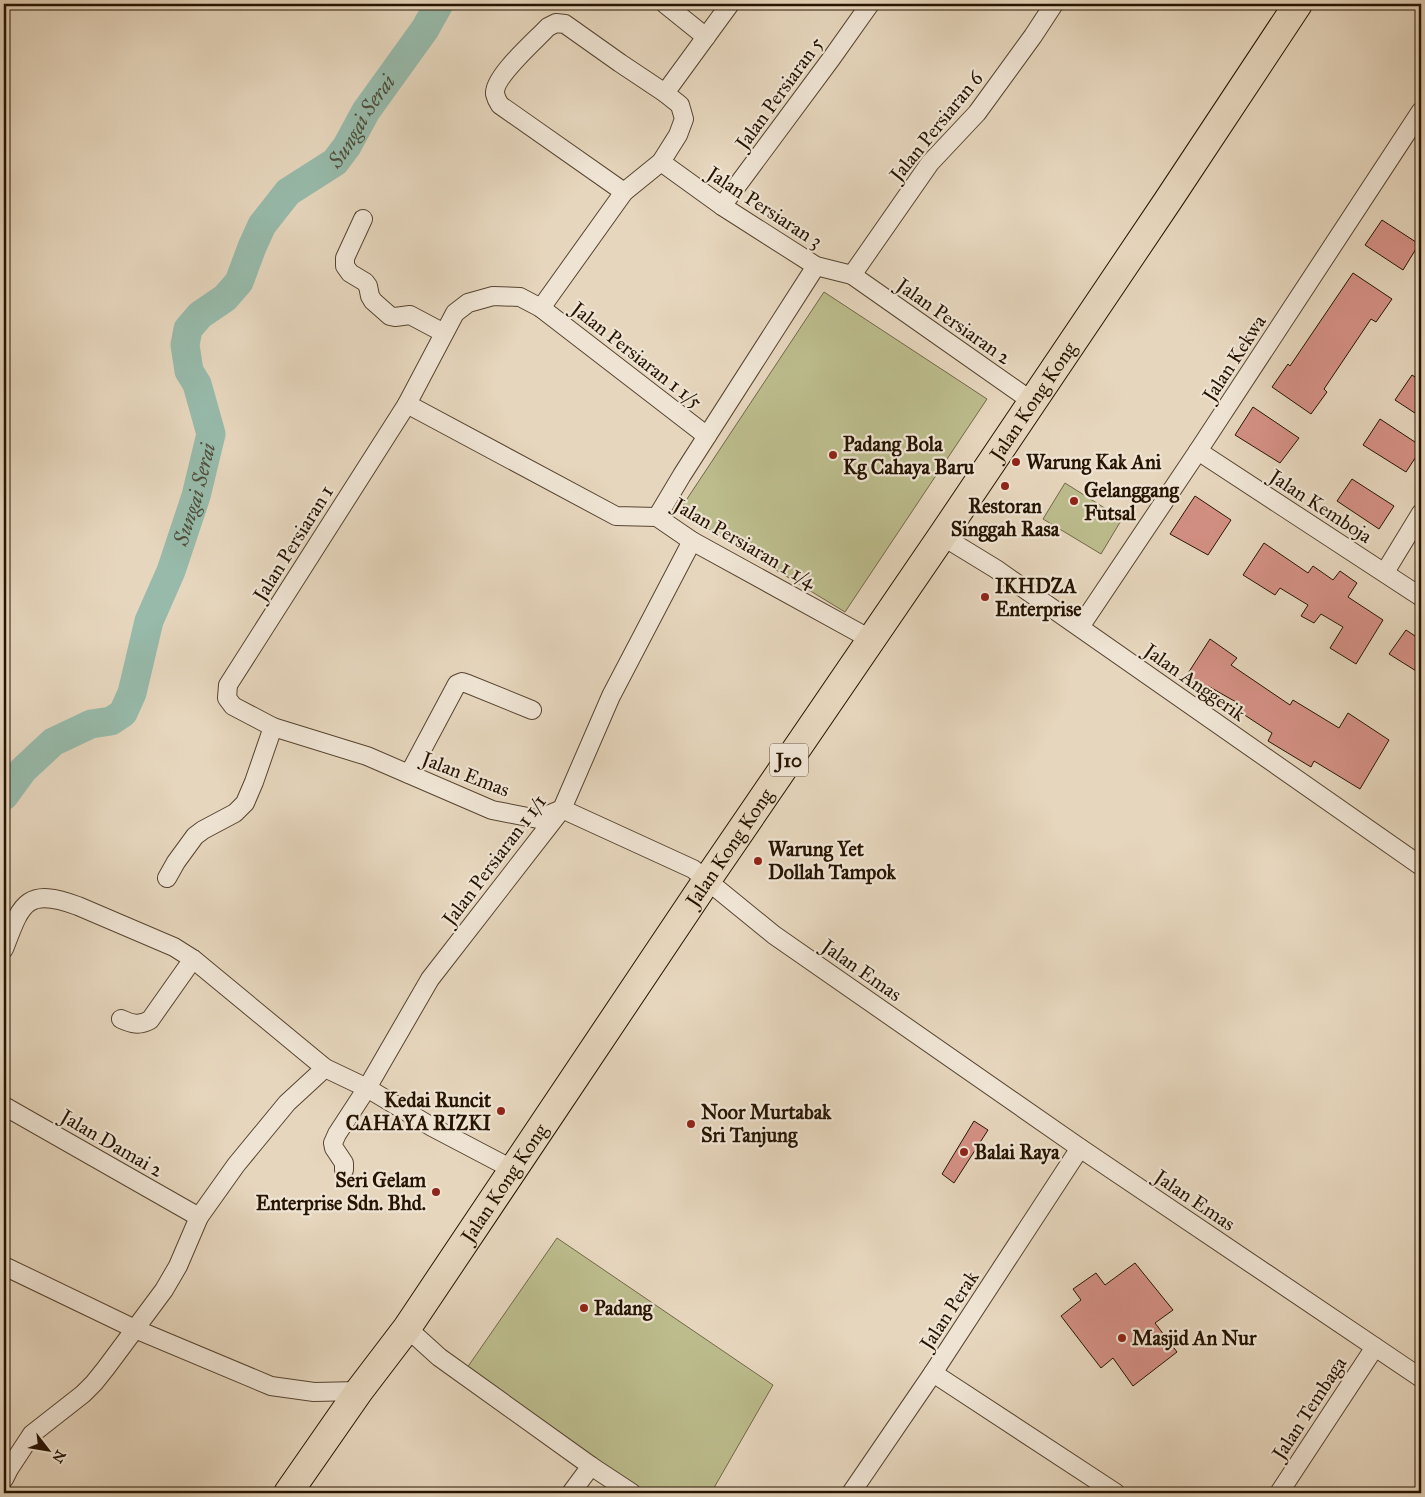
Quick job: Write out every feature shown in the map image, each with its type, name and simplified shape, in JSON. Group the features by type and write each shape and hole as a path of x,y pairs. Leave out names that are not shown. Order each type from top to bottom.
{"main road":[{"name":"Jalan Kong Kong","path":"288,1493 359,1391 407,1328 512,1169 872,640 1295,10"}],"street":[{"path":"665,4 706,38"},
{"path":"665,93 730,4"},
{"name":"Jalan Persiaran 5","path":"722,206 870,4"},
{"name":"Jalan Persiaran 6","path":"852,275 930,163 977,113 1054,4"},
{"path":"541,308 624,192 661,162 678,135 684,120 680,105 665,93 565,24 556,23 548,27 504,72 496,88 495,95 500,105 624,192"},
{"name":"Jalan Kekwa","path":"1080,627 1421,111"},
{"name":"Jalan Persiaran 3","path":"661,162 722,206 816,266 852,275"},
{"path":"363,219 345,258 345,266 350,273 365,282 373,301 390,316 410,315 444,333"},
{"path":"657,516 816,266"},
{"name":"Jalan Persiaran 2","path":"852,275 1032,402"},
{"name":"Jalan Persiaran 1 1/5","path":"444,333 455,313 468,303 493,296 520,297 541,308 707,436"},
{"name":"Jalan Persiaran 1","path":"233,706 227,698 228,685 407,404 444,333"},
{"name":"Jalan Persiaran 1 1/4","path":"407,404 616,516 657,516 692,541 872,640"},
{"name":"Jalan Kemboja","path":"1198,451 1421,597"},
{"path":"1385,572 1421,513"},
{"name":"Jalan Anggerik","path":"942,536 996,569 1421,866"},
{"name":"Jalan Persiaran 1 1/1","path":"344,1170 344,1163 334,1148 333,1143 337,1134 367,1088 430,979 562,809 611,696 692,541"},
{"path":"409,774 457,684 462,682 468,684 532,710"},
{"name":"Jalan Emas","path":"233,706 273,728 367,756 492,810 538,819 562,809 693,869 774,935 1080,1148 1421,1378"},
{"path":"167,878 195,836 235,813 245,803 273,728"},
{"path":"4,949 14,922 24,906 34,900 46,897 78,906 174,947 193,959 325,1068 367,1088 432,1127 512,1169"},
{"path":"121,1019 133,1024 143,1024 150,1020 193,959"},
{"path":"4,1479 32,1434 83,1394 94,1383 136,1330 178,1266 199,1217 236,1164 287,1103 325,1068"},
{"name":"Jalan Damai 2","path":"4,1106 199,1217"},
{"name":"Jalan Perak","path":"851,1493 933,1373 1080,1148"},
{"path":"4,1266 136,1330 270,1386 314,1392 359,1391"},
{"path":"407,1328 439,1358 632,1493"},
{"name":"Jalan Tembaga","path":"1279,1493 1375,1347"},
{"path":"933,1373 1116,1493"},
{"path":"571,1493 591,1466"}],"green space":[{"name":"Padang Bola Kg Cahaya Baru","path":"824,292 987,399 845,612 679,511"},
{"name":"Gelanggang Futsal","path":"1065,483 1122,519 1101,554 1043,519"},
{"name":"Padang","path":"557,1238 773,1385 711,1493 636,1493 460,1378"}],"building":[{"path":"1382,220 1419,244 1403,270 1365,245"},
{"path":"1353,273 1392,299 1376,322 1371,319 1324,389 1327,392 1311,414 1272,387 1288,364 1290,366"},
{"path":"1412,375 1421,381 1421,417 1395,400"},
{"path":"1253,407 1299,438 1280,463 1235,435"},
{"path":"1380,419 1421,446 1406,472 1363,445"},
{"path":"1352,479 1394,506 1379,529 1337,501"},
{"path":"1195,496 1231,520 1208,555 1170,534"},
{"path":"1264,543 1308,573 1313,566 1333,580 1340,571 1357,583 1348,597 1383,620 1356,664 1330,648 1343,627 1321,614 1314,623 1301,616 1308,605 1280,588 1275,595 1243,575"},
{"path":"1406,630 1421,640 1421,674 1389,654"},
{"path":"1210,639 1237,658 1231,665 1290,705 1293,700 1339,728 1348,713 1389,740 1360,789 1314,761 1311,767 1268,741 1272,733 1240,712 1243,706 1208,686 1205,690 1185,678"},
{"name":"Balai Raya","path":"974,1121 988,1130 954,1183 942,1174"},
{"name":"Masjid An Nur","path":"1135,1263 1173,1310 1155,1323 1177,1352 1133,1386 1113,1358 1101,1368 1061,1316 1081,1300 1073,1289 1096,1273 1105,1285"}],"waterway":[{"name":"Sungai Serai","path":"4,796 23,770 53,742 91,724 111,721 123,713 132,693 149,621 171,571 196,496 211,434 197,384 189,371 185,345 188,329 200,315 225,298 239,282 262,225 288,192 335,162 347,146 366,111 425,29 439,4"}],"place":[{"name":"Padang Bola Kg Cahaya Baru","path":"833,455"},
{"name":"Warung Kak Ani","path":"1016,462"},
{"name":"Restoran Singgah Rasa","path":"1005,486"},
{"name":"Gelanggang Futsal","path":"1074,501"},
{"name":"IKHDZA Enterprise","path":"985,597"},
{"name":"Warung Yet Dollah Tampok","path":"758,861"},
{"name":"Kedai Runcit CAHAYA RIZKI","path":"501,1111"},
{"name":"Noor Murtabak Sri Tanjung","path":"691,1124"},
{"name":"Balai Raya","path":"964,1152"},
{"name":"Seri Gelam Enterprise Sdn. Bhd.","path":"436,1192"},
{"name":"Padang","path":"584,1308"},
{"name":"Masjid An Nur","path":"1122,1338"}]}
